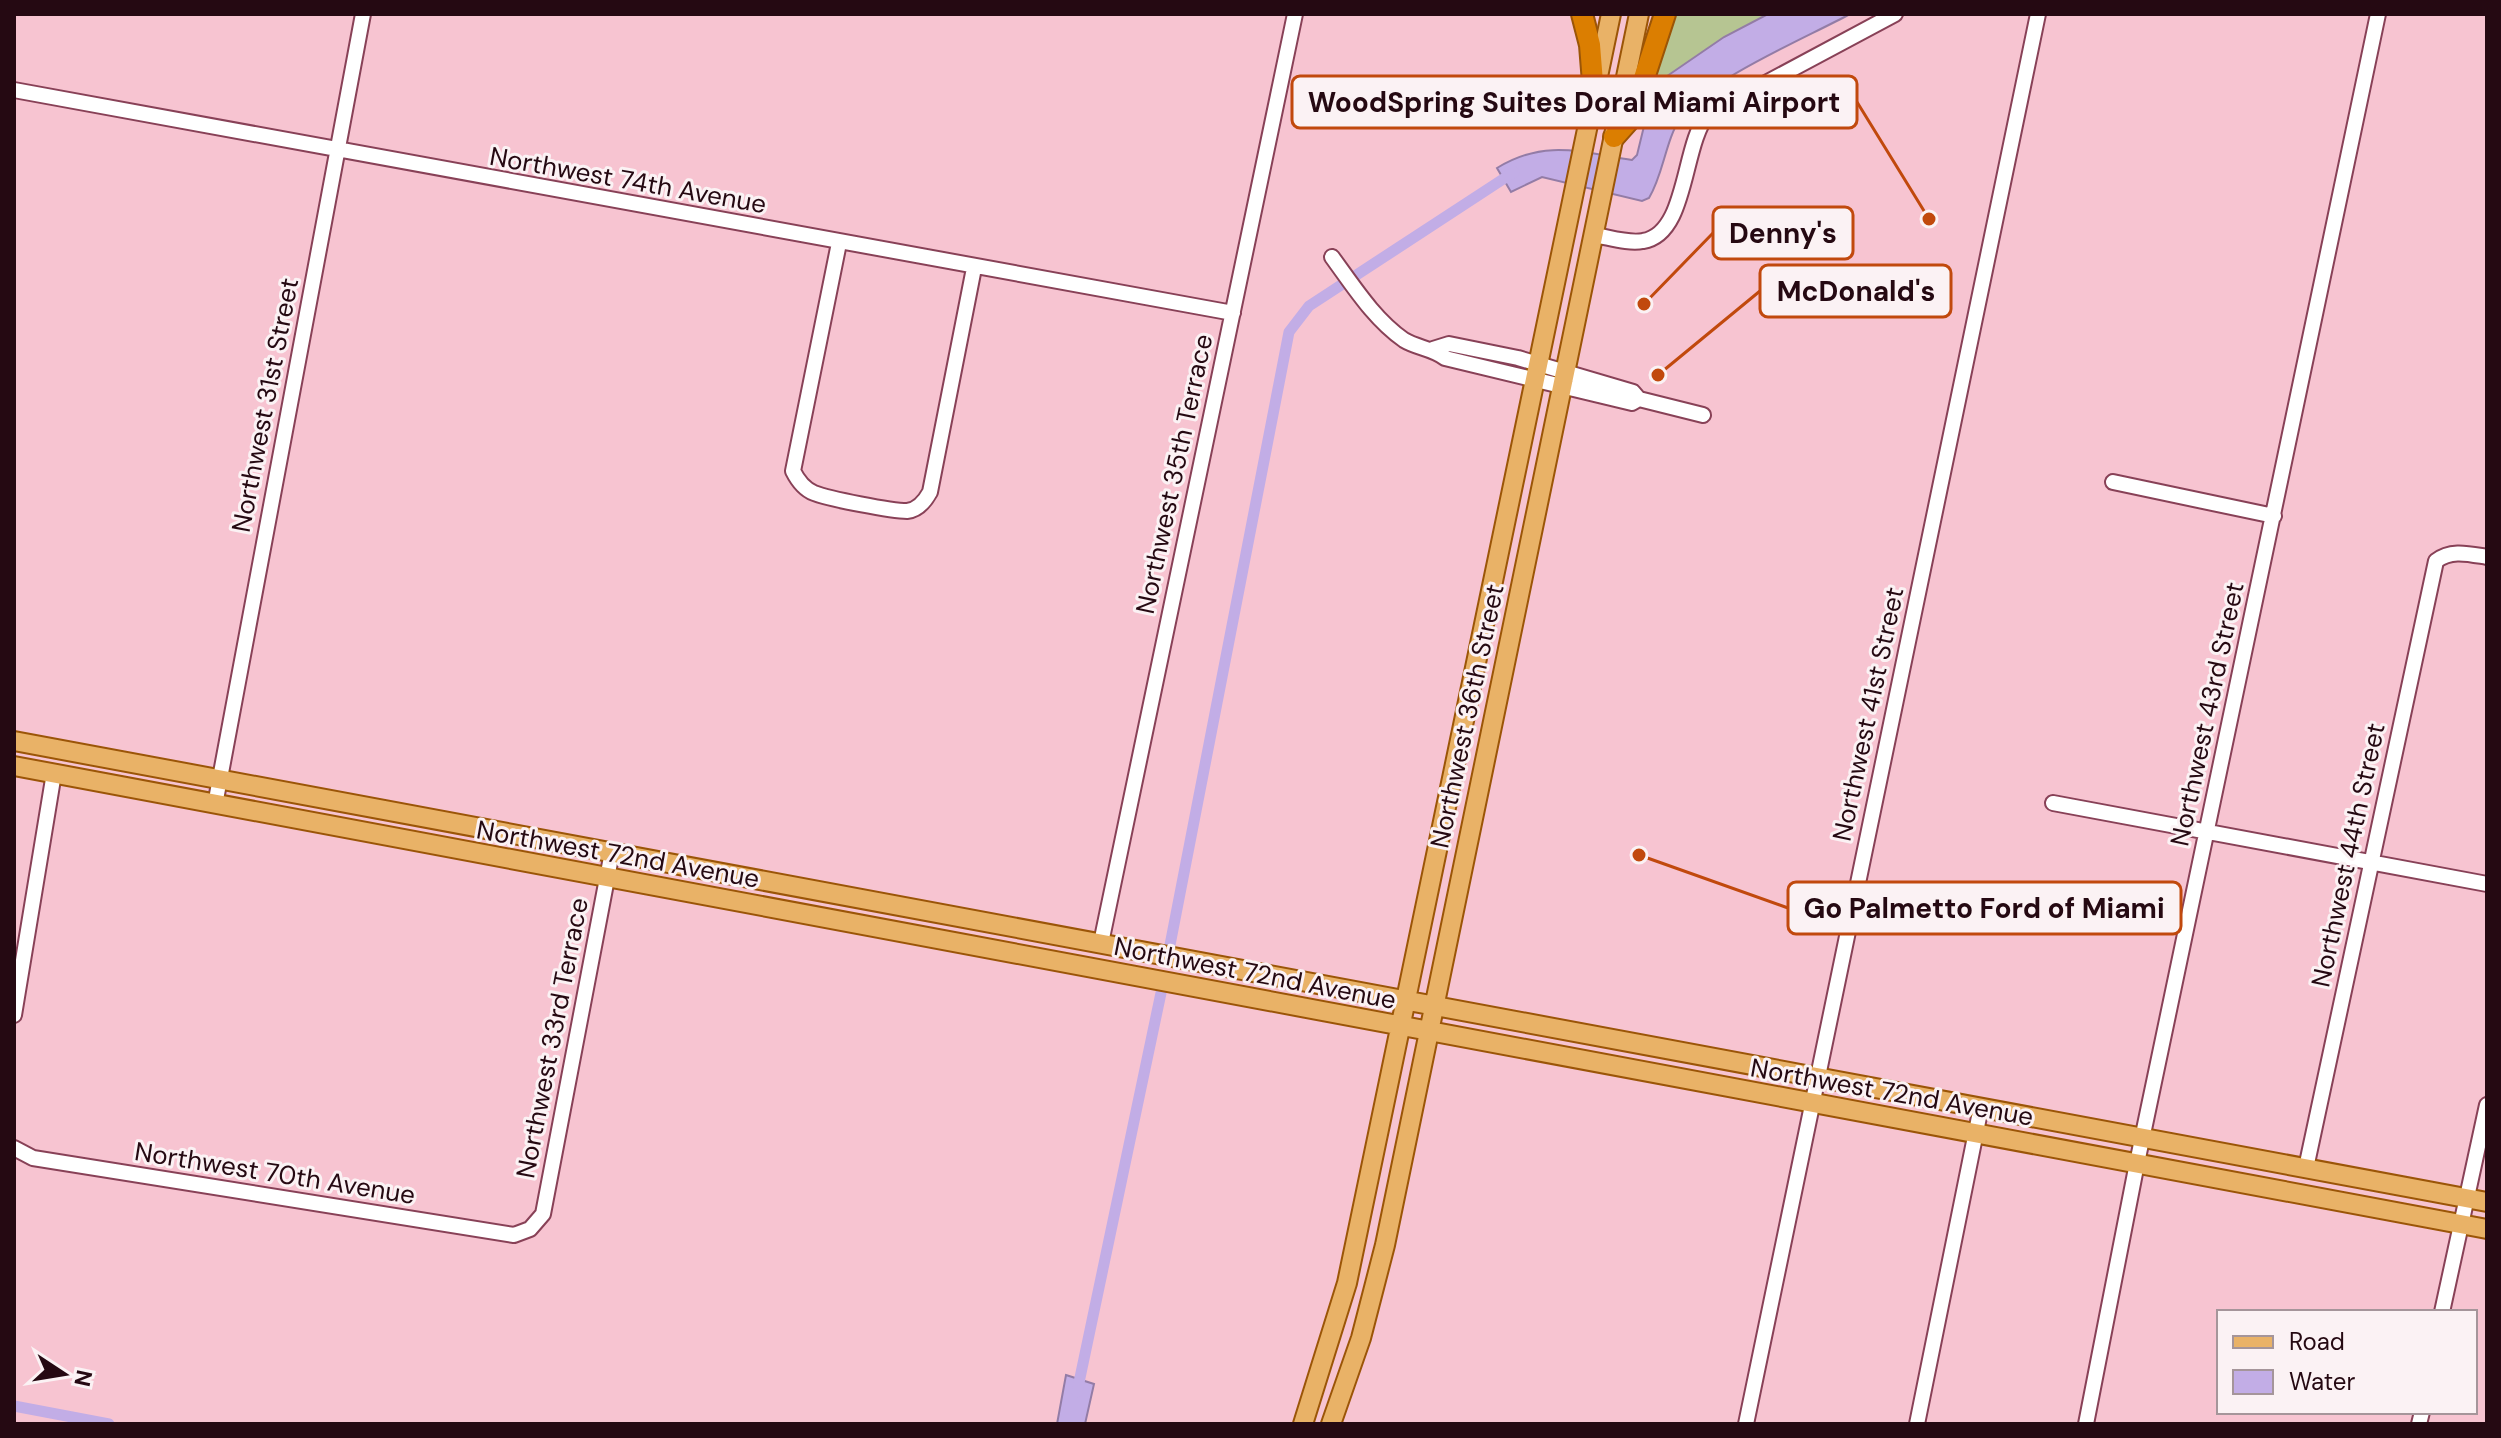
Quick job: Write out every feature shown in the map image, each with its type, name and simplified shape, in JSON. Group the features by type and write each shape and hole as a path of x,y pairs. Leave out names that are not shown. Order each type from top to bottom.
{"highway":[{"path":"1582,14 1590,45 1594,95"},
{"path":"1651,48 1656,14"},
{"path":"1614,137 1631,118 1651,48 1665,14"}],"main road":[{"name":"Northwest 36th Street","path":"1303,1424 1347,1283 1611,14"},
{"name":"Northwest 36th Street","path":"1331,1424 1361,1338 1385,1245 1639,14"},
{"path":"1505,532 1531,537"},
{"name":"Northwest 72nd Avenue","path":"14,741 2487,1202"},
{"name":"Northwest 72nd Avenue","path":"14,766 2487,1229"},
{"path":"541,839 546,860 555,869"},
{"path":"839,922 844,896"},
{"path":"2306,1168 2311,1189 2321,1198"}],"street":[{"name":"Northwest 31st Street","path":"215,805 363,14"},
{"name":"Northwest 35th Terrace","path":"1101,943 1295,14"},
{"path":"1594,235 1643,241 1662,233 1673,217 1697,127 1708,114 1895,14"},
{"name":"Northwest 41st Street","path":"1746,1424 2038,14"},
{"name":"Northwest 43rd Street","path":"2086,1424 2142,1137 2378,14"},
{"name":"Northwest 74th Avenue","path":"14,90 337,152 1233,313"},
{"path":"839,243 793,471 798,482 812,493 909,511 923,504 930,492 974,268"},
{"path":"1336,262 1371,310 1407,342 1433,349 1445,358 1538,374 1632,403 1639,399 1703,415"},
{"path":"2113,482 2274,516"},
{"name":"Northwest 44th Street","path":"2306,1168 2436,561 2443,555 2462,553 2487,557"},
{"path":"14,1015 54,773"},
{"path":"2053,803 2487,884"},
{"name":"Northwest 33rd Terrace","path":"530,1229 543,1214 612,852"},
{"path":"2442,1310 2487,1105"},
{"path":"1917,1424 1981,1107"},
{"name":"Northwest 70th Avenue","path":"14,1148 33,1158 499,1233 514,1235 530,1229"}],"green space":[{"path":"1675,14 1768,14 1724,37 1654,85"}],"water":[{"path":"1768,14 1850,14 1734,74 1694,103 1676,126 1649,198 1642,201 1542,177 1511,192 1497,168 1531,153 1579,151 1632,160 1637,155 1654,85 1724,37"},
{"path":"1066,1375 1094,1384 1085,1424 1057,1424"}],"waterway":[{"path":"1170,945 1289,332 1309,306 1514,172"},
{"path":"1077,1392 1161,993"},
{"path":"14,1406 109,1424"}],"place":[{"name":"WoodSpring Suites Doral Miami Airport","path":"1929,219"},
{"name":"Denny's","path":"1644,304"},
{"name":"McDonald's","path":"1658,375"},
{"name":"Go Palmetto Ford of Miami","path":"1639,855"}]}
